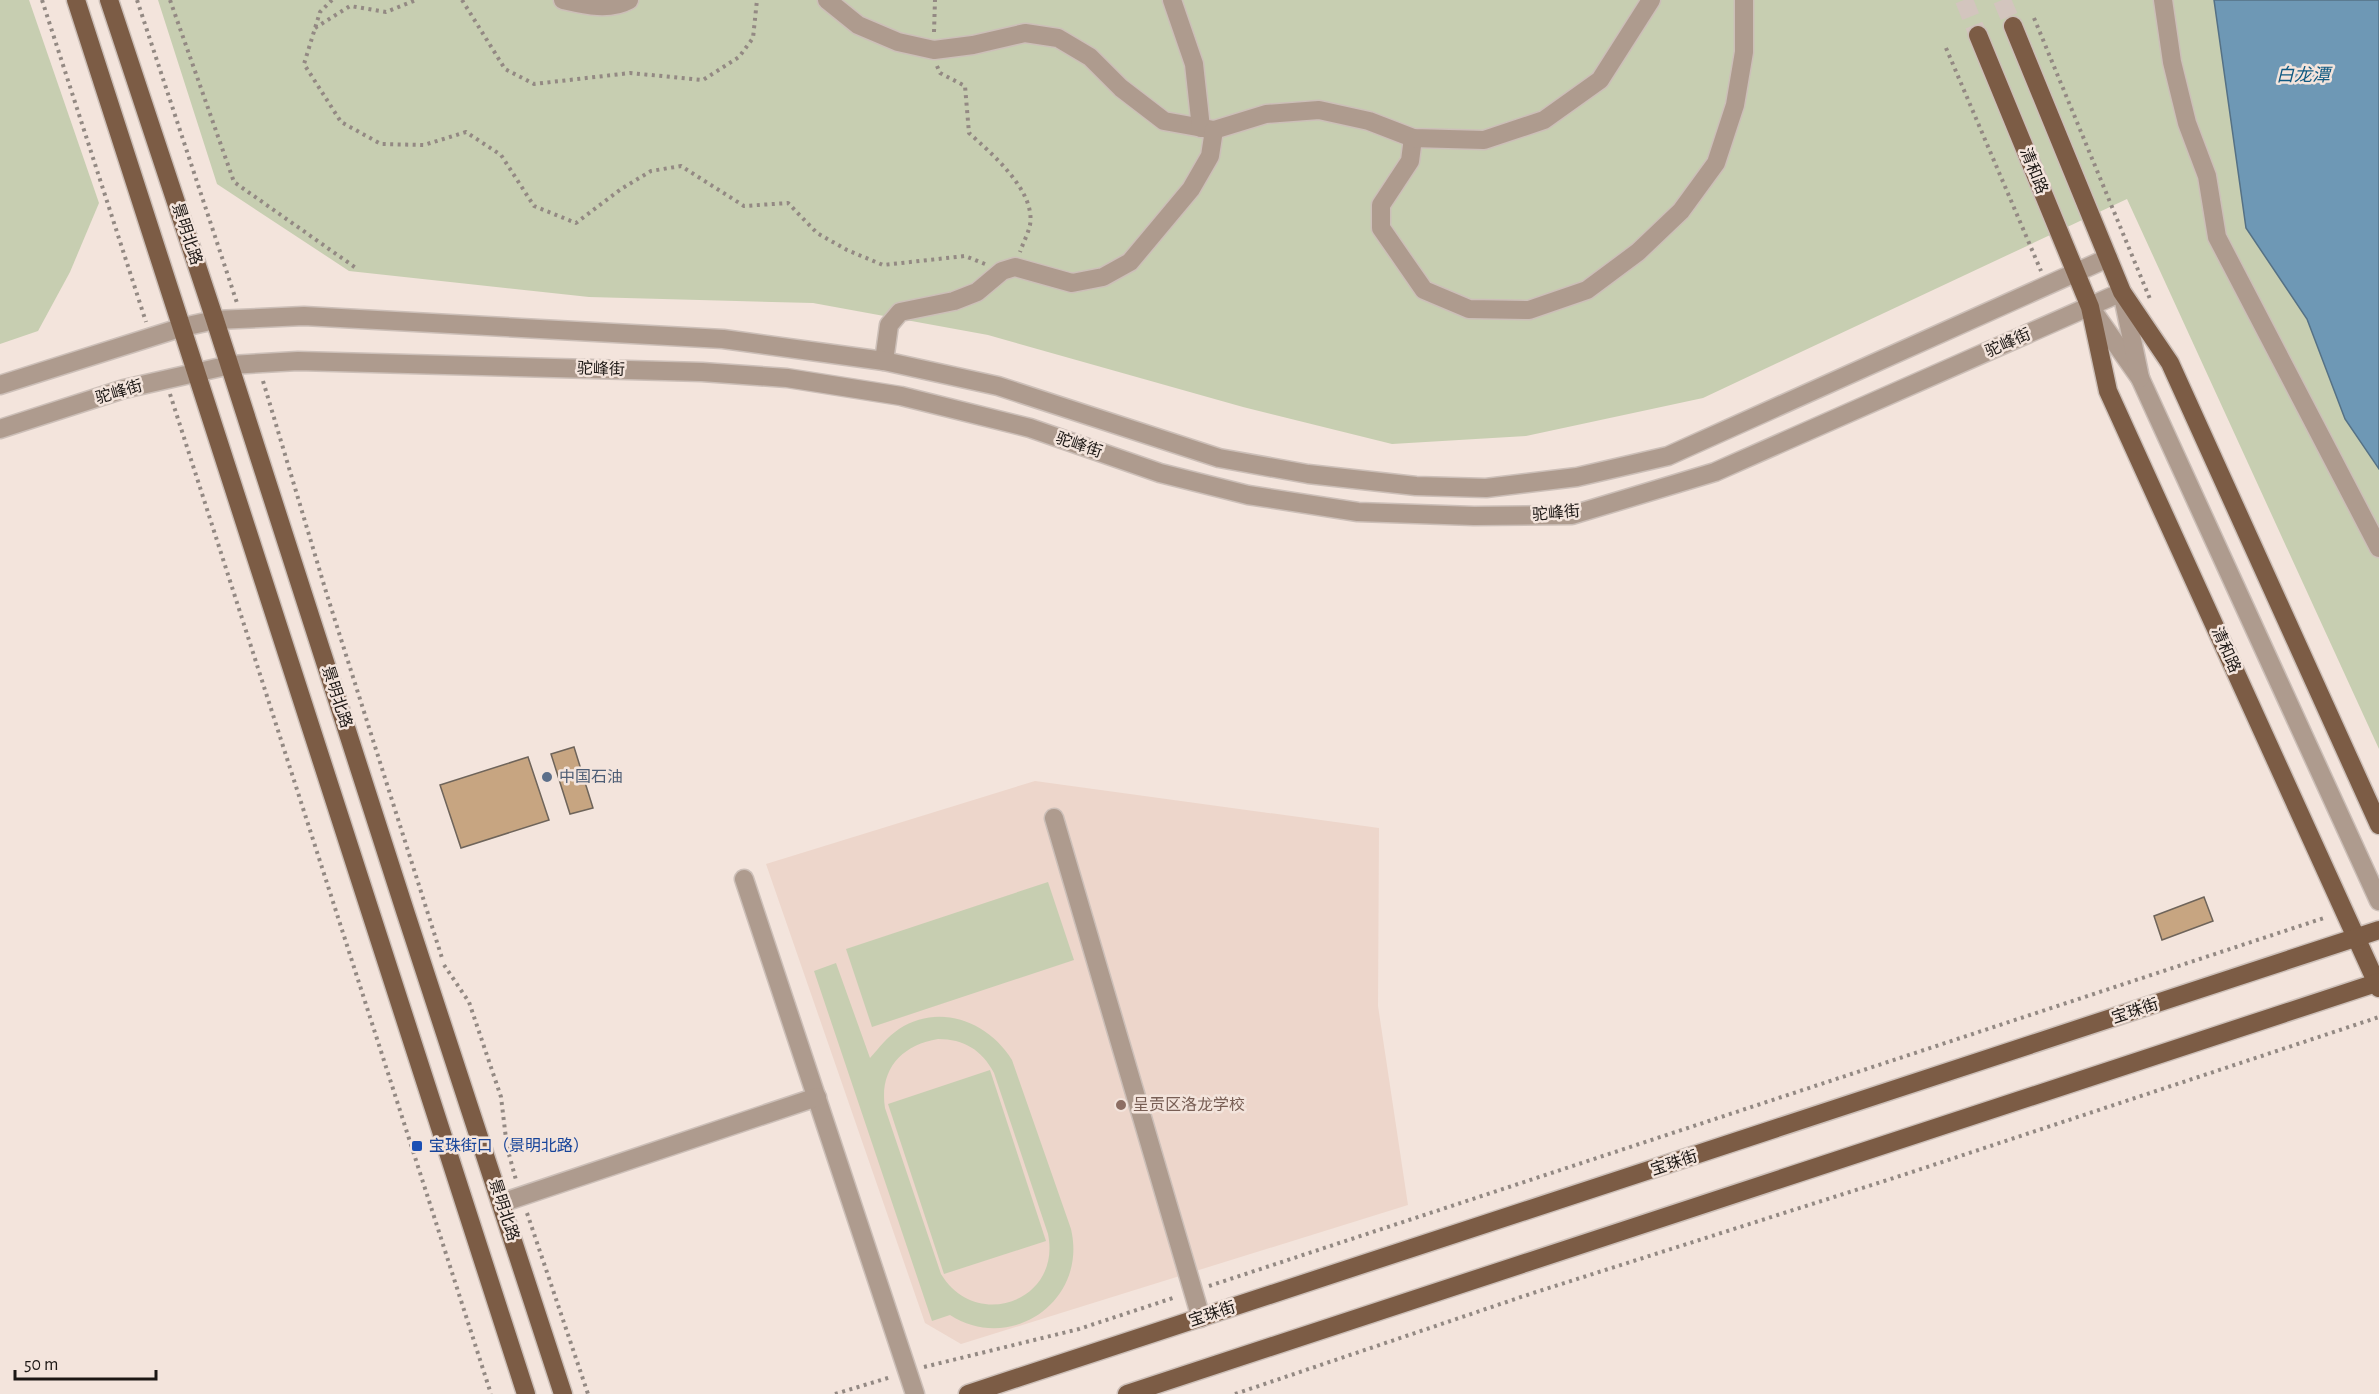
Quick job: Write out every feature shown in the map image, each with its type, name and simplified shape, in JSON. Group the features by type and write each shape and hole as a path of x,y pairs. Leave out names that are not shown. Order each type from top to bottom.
{"main road":[{"name":"景明北路","path":"76,0 526,1394"},
{"name":"景明北路","path":"109,0 230,365 563,1394"},
{"name":"清和路","path":"2013,26 2122,292 2170,363 2379,825"},
{"name":"清和路","path":"1978,35 2090,307 2108,391 2378,985"},
{"name":"宝珠街","path":"968,1394 2379,930"},
{"path":"1127,1394 2378,985"}],"street":[{"path":"563,0 592,7 624,3 629,0"},
{"path":"827,0 858,25 898,42 934,50 973,45 1025,33 1058,38 1090,57 1121,88 1164,121 1208,129 1266,114 1319,110 1370,121 1413,138 1484,140 1544,120 1600,80 1651,0"},
{"path":"884,361 889,325 900,312 954,302 977,292 1009,269 1072,283 1103,277 1130,262 1191,189 1210,156 1208,129 1194,64 1172,0"},
{"path":"1413,138 1410,161 1381,205 1381,228 1424,290 1469,309 1529,310 1587,290 1638,252 1681,211 1716,164 1734,105 1744,52 1744,0"},
{"path":"2163,0 2172,62 2187,123 2207,176 2217,237 2379,548"},
{"name":"驼峰街","path":"0,385 183,327 215,320 304,316 723,339 884,361 998,386 1219,458 1308,474 1416,486 1486,488 1577,477 1668,456 2108,258"},
{"name":"驼峰街","path":"0,429 124,389 230,365 298,361 702,372 788,378 901,396 1030,428 1160,473 1248,495 1358,512 1474,516 1572,515 1715,472 2122,292"},
{"name":"清和路","path":"2122,292 2140,378"},
{"name":"清和路","path":"2090,307 2140,378 2379,901"},
{"path":"1054,818 1202,1317"},
{"path":"744,879 915,1394"},
{"path":"501,1203 817,1098"}],"path":[{"path":"42,0 151,337"},
{"path":"136,0 242,319"},
{"path":"170,0 234,182 356,267"},
{"path":"332,0 320,12 304,64 341,122 381,144 424,145 466,132 501,155 534,206 576,223 621,189 651,171 681,166 744,206 788,203 817,233 847,250 883,265 965,256 1009,269 1030,223 1025,194 1000,160 969,133 965,86 940,73 934,57 935,0"},
{"path":"315,28 351,6 386,12 416,0"},
{"path":"462,0 505,69 534,84 630,73 703,80 740,57 753,38 757,0"},
{"path":"2034,18 2145,283 2152,306"},
{"path":"1946,48 2048,286"},
{"path":"257,363 327,595 445,968 469,1002 501,1097 507,1147 521,1196 588,1394"},
{"path":"165,379 491,1394"},
{"path":"835,1394 954,1358 1079,1329 2345,911"},
{"path":"1235,1394 1518,1298 1903,1175 2379,1017"}],"shaded area":[{"name":"呈贡区洛龙学校","path":"1035,781 1379,828 1378,1006 1408,1205 961,1344 925,1323 766,864"}],"green space":[{"path":"0,0 29,0 99,203 70,272 38,331 0,344"},
{"path":"158,0 2379,0 2379,749 2127,199 1703,398 1526,436 1392,444 1243,407 988,335 813,303 589,297 349,271 217,184"},
{"path":"1048,882 1074,960 872,1027 846,949"},
{"path":"836,963 870,1058 899,1029 914,1021 930,1017 946,1017 962,1020 990,1035 1012,1060 1071,1229 1073,1255 1068,1278 1056,1298 1040,1314 1020,1324 997,1328 973,1325 950,1315 932,1321 814,971","holes":["938,1039 971,1047 984,1058 994,1073 1048,1234 1049,1257 1042,1277 1030,1291 1013,1301 994,1304 974,1302 956,1292 941,1274 885,1108 884,1094 889,1071 903,1053 925,1042"]},
{"path":"990,1070 1046,1241 944,1274 888,1104"}],"water":[{"name":"白龙潭","path":"2214,0 2379,0 2379,469 2345,419 2307,319 2246,228"}],"building":[{"path":"574,747 593,808 570,814 551,754"},
{"path":"528,757 549,820 461,848 440,785"},
{"path":"2204,897 2213,921 2162,940 2154,916"}],"tunnel":[{"path":"1964,0 1978,35"},
{"path":"2002,0 2013,26"}],"place":[{"name":"中国石油","path":"547,777"},
{"name":"呈贡区洛龙学校","path":"1121,1105"},
{"name":"宝珠街口（景明北路）","path":"417,1146"}]}
